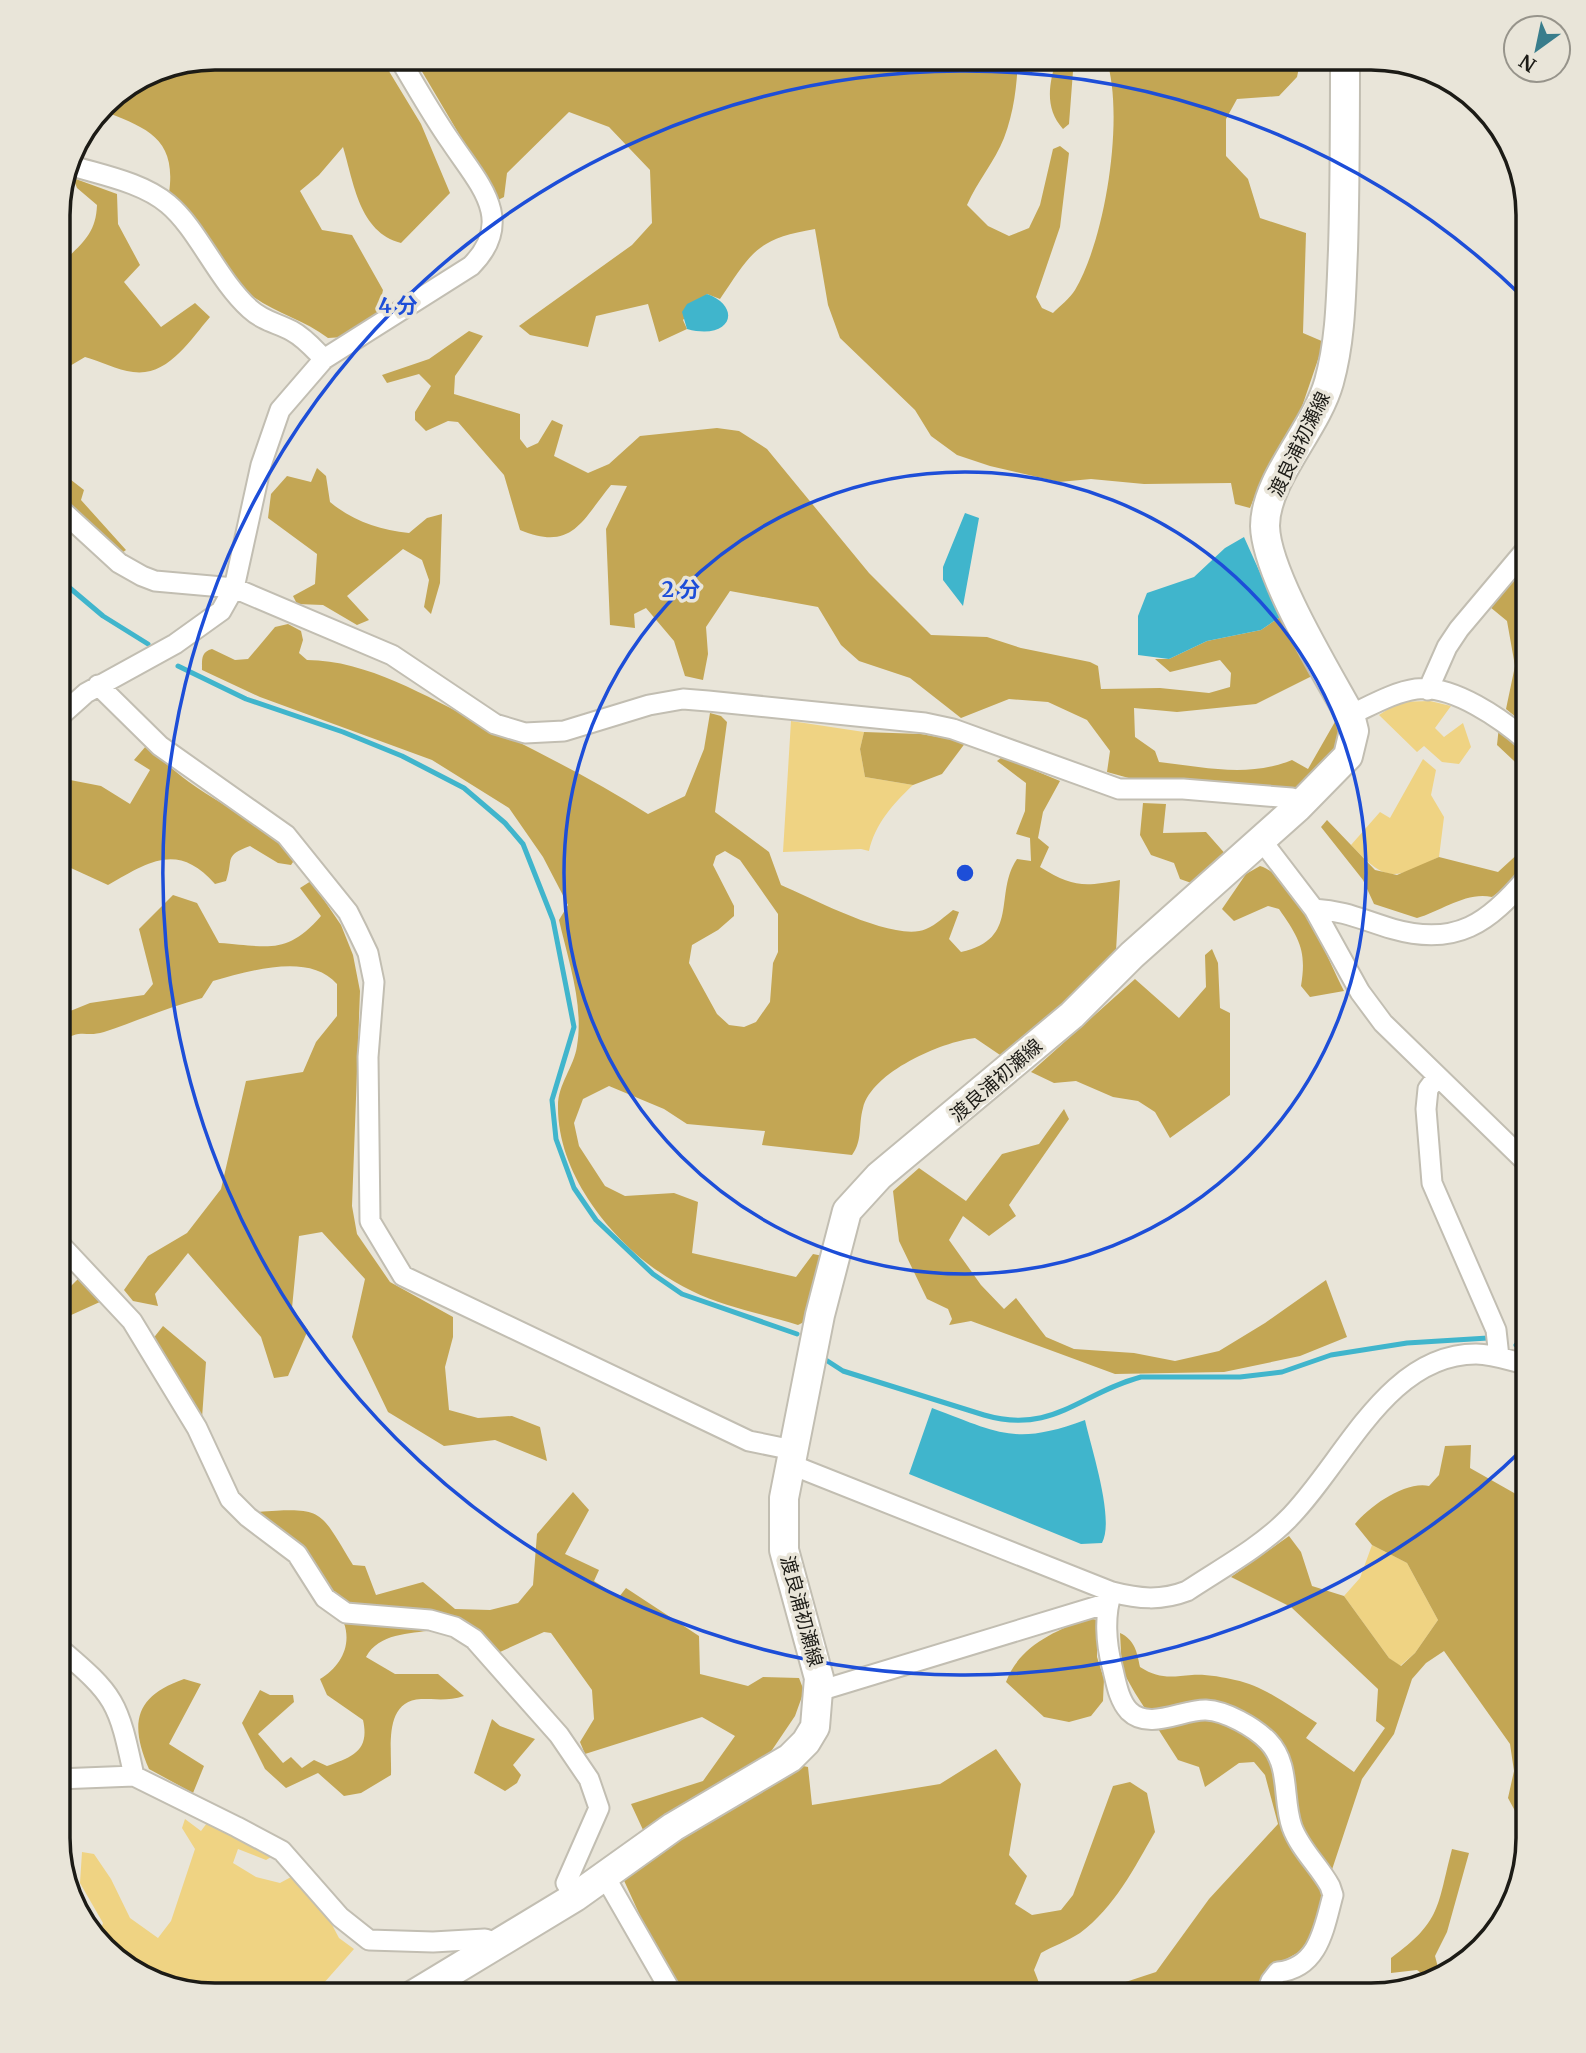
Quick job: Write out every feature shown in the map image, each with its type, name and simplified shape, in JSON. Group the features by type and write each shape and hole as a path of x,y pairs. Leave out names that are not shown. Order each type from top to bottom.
{"main road":[{"name":"渡良浦初瀬線","path":"433,1983 575,1897 673,1828 790,1758 806,1742 815,1727 819,1691 813,1652 792,1584 785,1550 784,1498 838,1242 847,1212 858,1197 1072,1015 1132,956 1262,841 1348,756 1354,731 1350,715 1276,569 1265,527 1267,511 1278,483 1307,434 1329,382 1337,340 1343,250 1345,70"}],"street":[{"path":"70,702 201,628 220,611 234,588 261,465 280,410 324,359 471,266 488,244 492,222 490,202 476,175 451,143 406,70"},
{"path":"78,168 150,192 168,204 181,217 234,295 265,321 291,330 324,359"},
{"path":"70,518 119,563 142,576 155,581 234,588 392,655 495,724 525,733 564,731 649,705 683,699 788,709 925,723 953,729 1119,789 1183,789 1292,798 1298,807"},
{"path":"1427,690 1447,647 1459,629 1516,561"},
{"path":"98,685 160,746 286,835 348,912 368,953 374,982 368,1057 370,1221 403,1276 749,1441 793,1457 1110,1598"},
{"path":"1350,715 1397,695 1416,689 1427,690 1463,699 1496,716 1516,732"},
{"path":"1262,841 1314,909 1360,992 1384,1023 1516,1153"},
{"path":"1314,909 1346,912 1390,928 1437,936 1461,932 1488,918 1506,904 1516,891"},
{"path":"1437,1077 1428,1089 1426,1109 1432,1183 1496,1330 1499,1357"},
{"path":"70,1255 132,1321 197,1428 230,1499 248,1517 297,1554 325,1598 346,1613 404,1616 455,1627 487,1650 559,1735 589,1779 599,1808 566,1883 575,1897"},
{"path":"819,1691 1110,1598 1151,1599 1171,1597 1187,1591 1288,1520 1353,1436 1404,1381 1420,1368 1454,1356 1499,1357 1516,1362"},
{"path":"1110,1598 1110,1657 1119,1693 1129,1710 1137,1717 1151,1719 1204,1710 1217,1711 1268,1741 1280,1759 1292,1827 1318,1864 1333,1895 1313,1954 1291,1971 1278,1972 1270,1983"},
{"path":"70,1658 107,1690 116,1707 135,1776"},
{"path":"70,1779 135,1776 282,1852 340,1917 369,1940 433,1942 485,1938 500,1944"},
{"path":"604,1875 666,1983"}],"shaded area":[{"path":"205,70 388,70 421,124 450,193 401,243 387,237 367,217 355,190 343,147 319,175 300,191 322,230 352,235 383,290 378,313 344,337 328,338 256,299 238,283 169,193 170,174 163,147 155,137 110,114 134,94 159,81 186,73"},
{"path":"421,70 1017,70 1004,138 967,205 988,226 1009,236 1029,228 1040,205 1053,149 1060,146 1069,153 1060,227 1036,297 1042,308 1053,313 1073,293 1096,240 1113,142 1114,111 1108,70 1298,70 1297,77 1279,96 1237,99 1226,119 1226,156 1248,179 1260,218 1306,233 1303,333 1324,342 1294,430 1258,488 1250,508 1235,504 1231,483 1144,484 1091,479 1059,482 990,466 957,455 931,436 915,410 840,338 828,305 815,229 780,238 757,250 720,299 707,294 683,320 687,329 659,342 648,304 596,316 588,347 530,335 519,326 632,245 652,223 650,170 609,127 569,112 507,173 504,197 498,200"},
{"path":"1054,70 1073,70 1069,124 1063,129 1051,104"},
{"path":"75,179 117,194 118,224 140,265 124,282 161,327 195,303 210,317 177,355 157,369 133,372 85,357 70,366 70,255 88,236 97,205 77,188"},
{"path":"469,331 483,336 455,376 454,394 520,414 520,439 527,448 538,443 552,420 563,425 554,456 588,473 609,464 640,436 717,428 739,431 767,449 869,573 931,635 987,637 1021,648 1090,662 1098,666 1101,689 1160,688 1209,693 1230,687 1231,673 1220,660 1170,672 1155,659 1169,659 1207,641 1261,630 1280,617 1314,675 1256,704 1177,712 1134,708 1135,737 1155,751 1159,762 1242,770 1259,769 1292,760 1308,769 1336,720 1344,727 1339,753 1303,787 1285,789 1136,780 1107,772 1110,751 1087,720 1048,702 1009,699 961,718 910,678 859,661 841,645 818,607 730,591 706,627 708,654 703,680 685,676 674,641 646,608 634,614 635,628 610,625 606,529 627,486 611,485 575,529 564,535 538,536 520,530 504,475 458,422 448,421 426,431 415,420 415,412 431,386 419,374 387,383 382,375 429,359"},
{"path":"317,468 326,476 330,502 367,524 409,533 427,518 442,514 440,583 431,614 424,607 429,580 422,560 403,549 347,596 369,620 357,625 323,605 297,604 293,596 315,584 317,554 268,518 271,494 287,476 311,482"},
{"path":"70,479 84,490 81,500 126,550 119,555 70,507"},
{"path":"1516,576 1516,717 1506,709 1515,666 1507,621 1490,607"},
{"path":"288,624 301,631 303,640 299,653 307,660 352,666 396,682 544,755 648,814 685,796 704,749 710,713 721,716 727,722 715,812 769,852 781,885 853,917 895,930 912,932 926,929 953,910 959,912 949,939 961,952 980,946 992,937 999,926 1010,873 1017,859 1031,861 1030,838 1016,834 1025,811 1026,783 997,761 1002,757 1060,781 1043,812 1038,838 1049,847 1040,867 1078,884 1120,880 1116,951 1089,989 1003,1057 975,1038 927,1052 893,1071 869,1095 863,1108 858,1144 852,1155 762,1145 765,1131 687,1124 664,1109 609,1086 583,1099 574,1123 579,1146 605,1186 625,1196 674,1193 698,1202 692,1253 796,1277 813,1254 823,1256 810,1319 798,1325 704,1297 667,1277 620,1239 583,1190 569,1163 561,1134 558,1106 577,1046 577,998 559,920 568,905 543,857 509,808 432,760 260,697 202,670 202,659 208,650 212,649 235,660 248,659 275,627","holes":["725,851 740,860 778,914 778,952 773,963 770,1002 756,1022 744,1027 729,1025 717,1014 689,963 692,945 718,930 734,916 734,906 713,865 716,856"]},
{"path":"1430,701 1451,706 1435,728 1444,737 1463,723 1471,747 1459,764 1442,762 1424,746 1417,752 1379,715 1399,702"},
{"path":"791,721 864,732 860,749 865,777 913,785 886,815 869,851 783,852"},
{"path":"1499,726 1516,742 1516,763 1497,745"},
{"path":"864,732 921,734 966,742 942,774 913,785 865,777 860,749"},
{"path":"146,746 189,782 272,836 295,859 291,865 278,863 250,846 233,856 226,881 215,884 189,863 176,860 151,863 108,885 70,868 70,780 101,786 130,804 150,770 134,760"},
{"path":"1423,759 1436,770 1431,795 1444,817 1439,857 1400,873 1383,872 1351,845 1380,812 1390,818"},
{"path":"1143,803 1166,804 1163,833 1206,832 1228,857 1197,885 1180,879 1174,863 1151,855 1140,835"},
{"path":"1327,820 1375,870 1397,875 1439,857 1498,872 1516,856 1516,874 1492,897 1464,899 1417,918 1374,904 1363,880 1321,827"},
{"path":"1260,866 1273,873 1298,902 1344,991 1310,997 1301,986 1303,963 1300,945 1279,909 1268,906 1234,921 1222,909 1246,874"},
{"path":"311,881 341,925 353,955 360,991 352,1206 357,1234 390,1282 453,1317 453,1337 445,1367 449,1410 478,1418 512,1416 540,1427 547,1461 495,1440 444,1446 388,1412 352,1337 365,1279 322,1232 299,1236 292,1308 308,1330 288,1376 274,1378 261,1337 188,1253 155,1294 158,1306 133,1301 124,1290 148,1256 187,1233 221,1189 246,1081 303,1072 316,1042 337,1016 337,984 325,974 311,969 295,966 261,969 213,981 202,998 104,1032 70,1037 70,1011 90,1003 144,995 153,984 139,929 173,895 197,903 219,943 275,946 297,938 321,916 300,888"},
{"path":"1212,949 1218,963 1220,1008 1230,1013 1230,1095 1170,1138 1155,1112 1138,1101 1113,1097 1076,1081 1054,1083 1031,1072 1135,979 1179,1018 1206,987 1205,955"},
{"path":"1064,1109 1069,1119 1009,1205 1016,1216 989,1236 963,1216 949,1240 981,1285 1004,1309 1016,1298 1046,1337 1074,1349 1134,1353 1175,1361 1219,1351 1265,1323 1326,1280 1347,1337 1300,1356 1224,1372 1115,1374 971,1321 949,1325 952,1319 948,1309 927,1299 899,1241 893,1191 919,1168 966,1201 1002,1154 1039,1144"},
{"path":"78,1279 102,1301 70,1316 70,1287"},
{"path":"163,1326 206,1362 202,1418 148,1345"},
{"path":"1471,1445 1470,1468 1516,1494 1516,1813 1508,1798 1514,1771 1510,1744 1444,1651 1426,1663 1412,1679 1394,1734 1362,1779 1309,1939 1299,1952 1281,1962 1260,1983 1123,1983 1156,1972 1209,1899 1278,1824 1265,1775 1254,1762 1239,1763 1205,1787 1199,1767 1178,1760 1122,1670 1120,1633 1132,1643 1140,1667 1153,1674 1225,1678 1257,1687 1278,1698 1317,1723 1306,1738 1354,1772 1385,1728 1376,1721 1378,1689 1291,1607 1231,1577 1289,1536 1301,1552 1312,1586 1344,1596 1389,1658 1401,1666 1415,1653 1438,1620 1407,1563 1372,1545 1355,1524 1389,1496 1409,1487 1429,1486 1439,1475 1445,1446"},
{"path":"573,1492 589,1510 565,1554 599,1570 594,1581 619,1597 626,1588 699,1636 700,1674 748,1686 763,1677 799,1678 804,1691 795,1716 768,1756 644,1832 631,1804 703,1781 735,1736 702,1717 585,1754 580,1742 594,1719 592,1690 551,1633 544,1632 500,1652 468,1626 429,1610 367,1610 348,1607 314,1581 261,1520 258,1512 296,1510 318,1516 326,1523 353,1565 365,1566 376,1595 423,1582 455,1609 490,1610 518,1603 533,1585 537,1534"},
{"path":"1372,1545 1407,1563 1438,1620 1415,1653 1400,1666 1389,1658 1344,1596 1360,1578"},
{"path":"1088,1618 1097,1620 1097,1657 1104,1679 1103,1701 1091,1716 1069,1722 1044,1717 1006,1682 1012,1669 1029,1649 1051,1635"},
{"path":"403,1622 433,1630 387,1639 372,1649 366,1657 395,1674 438,1674 464,1696 421,1699 400,1708 392,1728 391,1775 361,1793 344,1796 318,1773 286,1788 265,1769 242,1723 260,1690 270,1695 293,1695 294,1702 258,1734 283,1763 291,1757 302,1768 314,1760 327,1766 351,1756 364,1739 363,1720 327,1695 320,1679 343,1655 346,1640 344,1623"},
{"path":"184,1679 201,1684 169,1744 204,1766 193,1793 149,1769 139,1738 138,1725 146,1703 155,1694"},
{"path":"492,1719 500,1726 535,1739 513,1765 521,1775 517,1783 505,1791 474,1773"},
{"path":"996,1749 1021,1784 1009,1855 1027,1876 1015,1904 1032,1915 1061,1910 1073,1895 1113,1786 1130,1782 1147,1793 1155,1832 1123,1886 1104,1911 1071,1939 1041,1953 1034,1970 1039,1983 676,1983 659,1957 621,1874 798,1765 808,1767 812,1805 940,1784"},
{"path":"185,1819 201,1831 207,1823 271,1857 266,1860 238,1849 233,1863 256,1877 280,1883 291,1877 330,1921 339,1938 354,1949 324,1983 196,1982 168,1975 134,1959 101,1928 103,1923 80,1883 82,1852 94,1854 111,1879 130,1918 158,1938 171,1921 195,1849 182,1828"},
{"path":"1452,1849 1469,1853 1447,1932 1435,1956 1438,1967 1422,1973 1417,1970 1391,1973 1391,1958 1420,1933 1429,1922 1440,1899"}],"water":[{"path":"707,294 725,307 727,321 714,330 687,329 682,312 687,304"},
{"path":"965,513 979,518 963,606 943,580 943,567"},
{"path":"1244,537 1280,617 1261,630 1207,641 1169,659 1138,655 1138,616 1147,593 1194,577 1225,548"},
{"path":"932,1408 991,1430 1007,1433 1041,1433 1085,1420 1104,1501 1106,1518 1102,1543 1081,1544 909,1474"}],"waterway":[{"path":"70,588 103,616 148,644"},
{"path":"178,666 246,699 343,732 402,756 464,788 505,823 523,844 553,920 574,1027 552,1100 556,1139 574,1188 596,1220 653,1274 682,1294 797,1334"},
{"path":"826,1360 843,1371 984,1415 1008,1420 1029,1420 1065,1410 1141,1377 1240,1377 1282,1372 1331,1355 1407,1343 1488,1338"}]}
